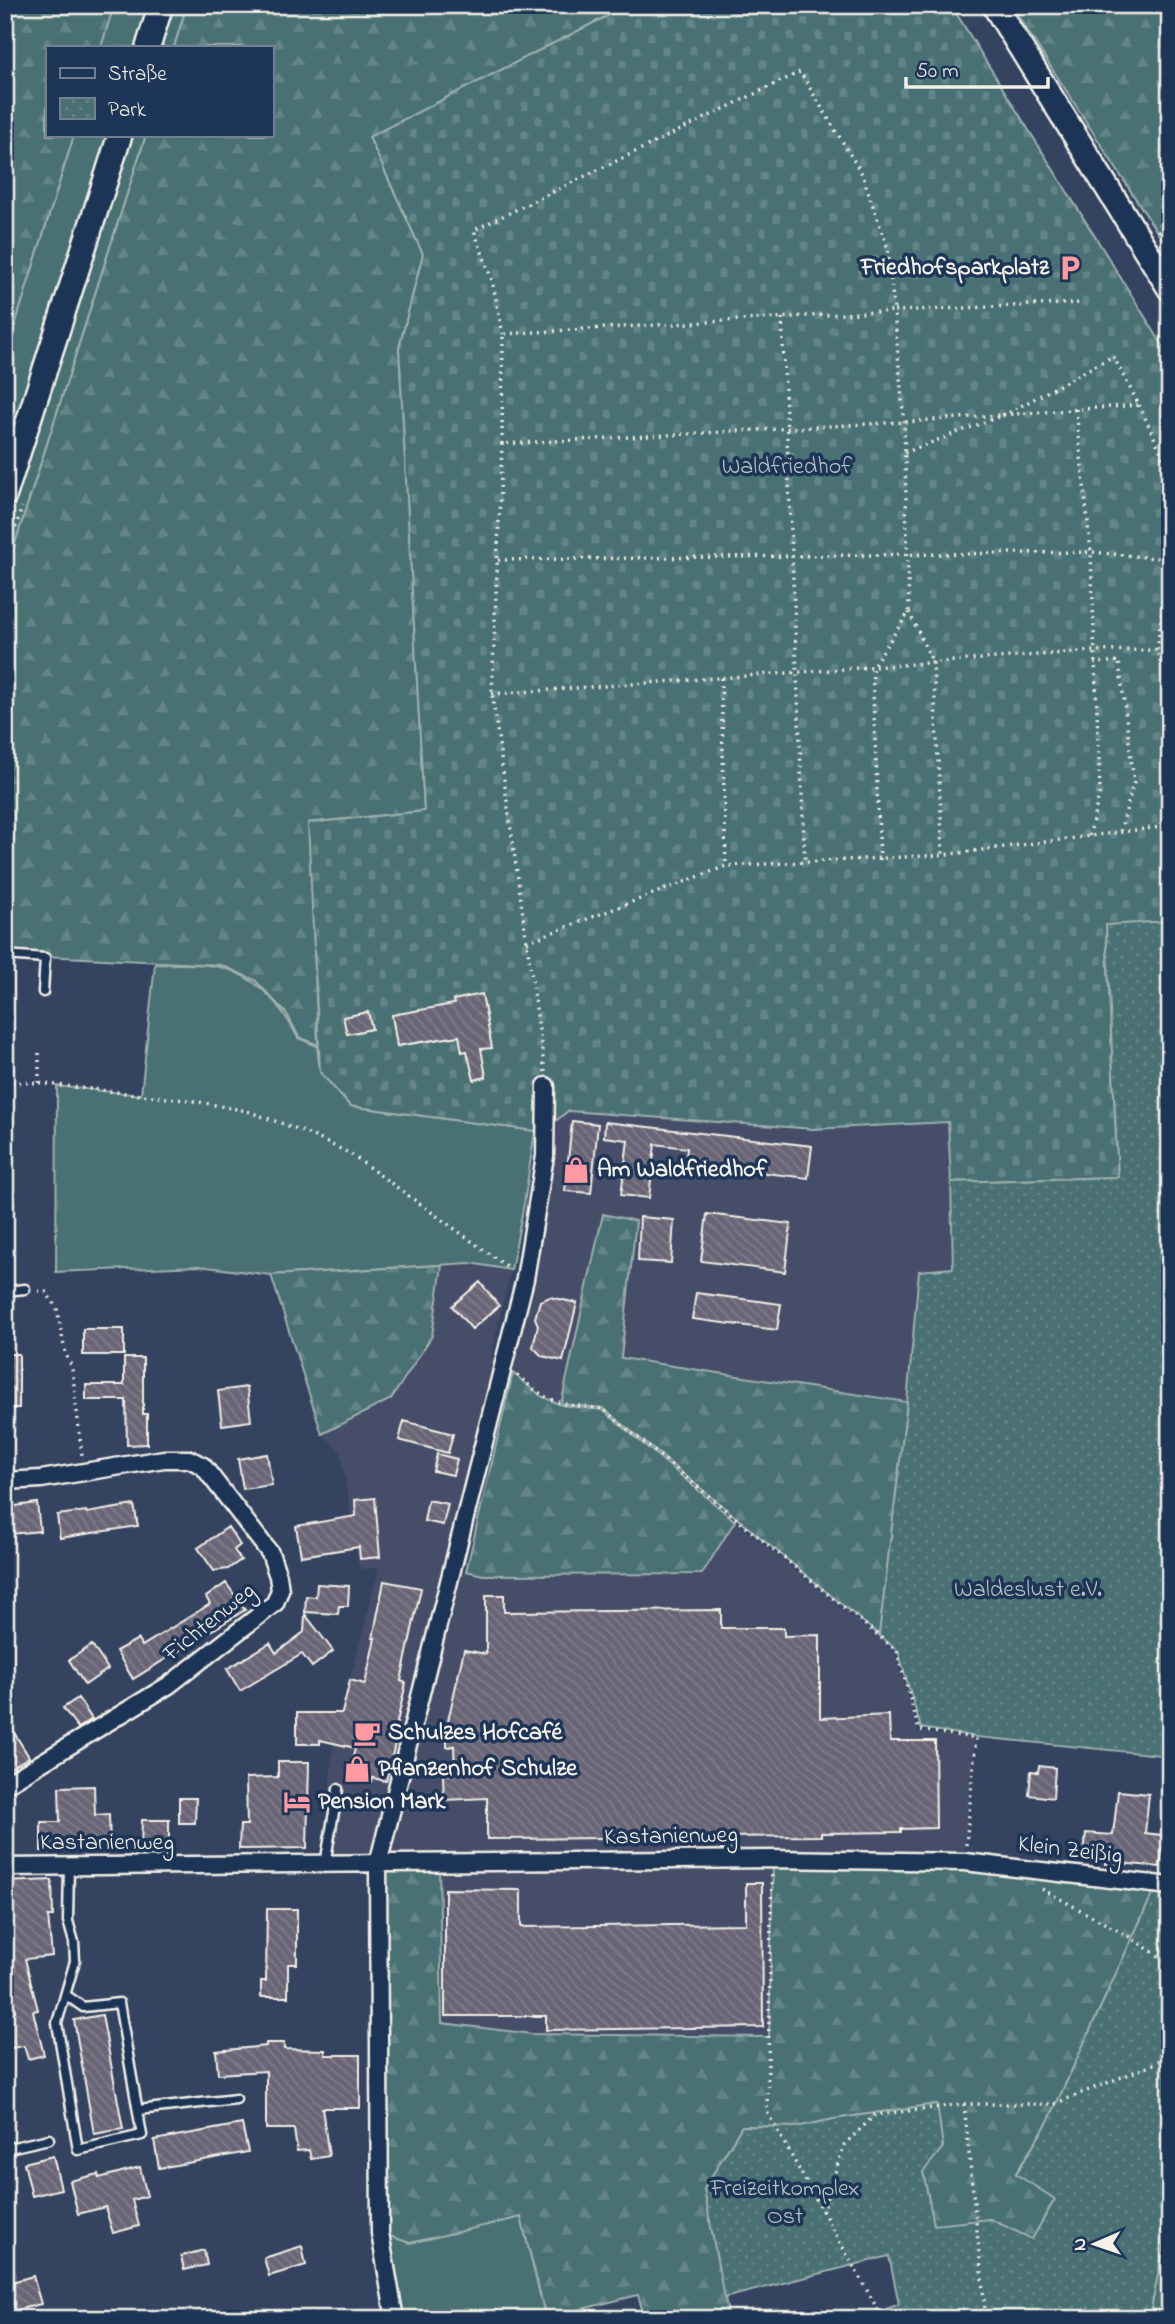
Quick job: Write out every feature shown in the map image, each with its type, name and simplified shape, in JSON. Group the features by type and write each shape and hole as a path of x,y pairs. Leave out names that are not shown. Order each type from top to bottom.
{"street":[{"path":"148,46 161,5"},
{"path":"994,5 1170,289"},
{"path":"5,494 120,136"},
{"path":"395,2319 380,2233 378,1864 524,1279 545,1156 547,1086"},
{"name":"Fichtenweg","path":"5,1481 41,1479 164,1459 189,1459 203,1466 270,1553 280,1590 275,1603 169,1685 5,1785"},
{"name":"Kastanienweg","path":"5,1867 772,1859 965,1862"},
{"name":"Klein Zeißig","path":"965,1862 1170,1886"}],"lane":[{"path":"5,955 45,958 43,992"},
{"path":"5,1291 25,1289"},
{"path":"325,1864 338,1789"},
{"path":"66,1995 83,2007 119,2003 142,2135 78,2151 57,2023 75,1961 74,1942 68,1921 69,1866"},
{"path":"138,2110 236,2099"},
{"path":"5,2148 49,2138"}],"path":[{"path":"547,1086 492,694 502,444 503,334 492,280 474,230 800,72 862,174 888,249 904,422 909,612 933,663 943,855"},
{"path":"1149,258 1170,198"},
{"path":"503,334 1083,303"},
{"path":"782,318 805,863"},
{"path":"904,453 1008,413 1113,356 1160,450 1170,486"},
{"path":"502,444 904,422 1139,405"},
{"path":"1076,409 1091,552 1100,791 1088,837"},
{"path":"1170,547 1157,650 1169,696 1170,711"},
{"path":"498,560 1091,552 1167,559"},
{"path":"880,860 872,667 909,612"},
{"path":"492,694 1093,651 1157,650"},
{"path":"1094,663 1119,661 1134,782 1120,832"},
{"path":"721,678 726,866"},
{"path":"527,942 726,866 943,855 1088,837 1169,826 1170,810"},
{"path":"39,1048 39,1083"},
{"path":"5,1083 39,1083 194,1101 247,1111 300,1130 349,1153 524,1279"},
{"path":"25,1289 46,1292 57,1308 65,1352 72,1368 84,1471"},
{"path":"503,1364 541,1396 561,1405 603,1409 897,1651 919,1730 976,1738 965,1862"},
{"path":"772,1859 767,2112 883,2319"},
{"path":"1035,1885 1128,1936 1170,1963"},
{"path":"822,2212 844,2145 875,2115 964,2104 1054,2104 1152,2065 1170,2053"},
{"path":"964,2104 986,2319"}],"shaded area":[{"path":"567,1111 814,1129 948,1122 953,1268 919,1271 907,1402 620,1358 636,1221 602,1215 561,1404 541,1396 505,1364 547,1128"},
{"path":"470,1263 511,1270 491,1357 503,1363 455,1569 483,1575 702,1574 735,1521 895,1652 918,1732 974,1739 964,1862 323,1863 333,1745 379,1568 359,1569 341,1453 322,1434 391,1399 432,1336 442,1265"},
{"path":"772,1860 768,2036 532,2034 442,2024 439,1864"}],"green space":[{"path":"5,5 114,5 101,46 46,46 46,136 74,136 5,357"},
{"path":"114,5 160,5 147,46 101,46"},
{"path":"162,5 187,5 174,46 149,46"},
{"path":"187,5 629,5 369,137 423,254 399,348 424,811 309,823 318,1045 299,1037 287,1014 255,980 221,965 5,954 5,575 146,136 273,136 273,46 174,46"},
{"name":"Waldfriedhof","path":"629,5 951,5 1170,357 1170,921 1106,926 1118,1177 951,1182 948,1122 814,1129 568,1111 547,1128 535,1131 350,1106 320,1072 308,823 424,811 399,348 423,254 369,137"},
{"path":"1011,5 1170,5 1170,252"},
{"path":"74,136 119,136 5,489 5,357"},
{"path":"121,136 146,136 5,575 5,500"},
{"name":"Waldeslust e.V.","path":"1170,921 1170,1756 977,1737 921,1728 898,1651 879,1635 907,1402 919,1271 953,1268 951,1182 1118,1177 1106,925"},
{"path":"155,964 212,965 233,971 257,985 276,1004 298,1038 317,1046 320,1072 350,1106 535,1131 511,1270 470,1263 271,1275 199,1266 56,1272 57,1086 141,1095"},
{"path":"603,1214 636,1221 621,1358 907,1402 879,1635 603,1408 561,1404"},
{"path":"442,1265 432,1336 391,1399 322,1434 271,1275"},
{"path":"513,1373 541,1396 561,1405 603,1410 735,1521 702,1574 483,1575 466,1571"},
{"path":"773,1860 965,1863 1157,1884 1049,2120 1016,2173 1055,2199 1032,2240 990,2219 934,2226 923,2172 943,2147 936,2104 797,2127 742,2126 704,2189 729,2319 645,2319 638,2295 546,2318 521,2217 410,2243 381,2233 379,1865 439,1864 442,2023 532,2034 769,2037"},
{"name":"Freizeitkomplex Ost","path":"1157,1884 1170,1886 1170,2215 1149,2319 861,2319 899,2304 889,2256 724,2298 704,2189 742,2126 797,2127 937,2104 943,2147 923,2172 934,2225 990,2219 1032,2239 1055,2199 1016,2174 1049,2120"},
{"path":"1170,2215 1170,2319 1149,2319"},
{"path":"521,2217 546,2319 396,2319 381,2233 410,2243"}],"building":[{"path":"482,994 492,1048 481,1049 486,1077 474,1080 467,1051 462,1052 459,1036 397,1046 392,1015 454,1004 453,1000"},
{"path":"368,1012 372,1029 347,1034 343,1017"},
{"path":"572,1121 598,1124 591,1193 565,1191"},
{"path":"605,1122 812,1146 808,1178 685,1164 687,1148 655,1144 649,1198 621,1195 628,1140 604,1137"},
{"path":"707,1214 791,1224 785,1272 701,1261"},
{"path":"640,1217 674,1220 671,1263 638,1261"},
{"path":"480,1282 499,1306 472,1329 452,1306"},
{"path":"696,1293 781,1304 777,1330 692,1319"},
{"path":"550,1297 577,1303 563,1361 542,1356 533,1347 538,1325 535,1318 540,1301"},
{"path":"83,1329 124,1329 124,1355 83,1355"},
{"path":"5,1354 19,1354 19,1408 5,1408"},
{"path":"124,1358 143,1358 143,1414 147,1414 147,1444 127,1445 126,1400 86,1400 86,1385 124,1385"},
{"path":"247,1387 251,1421 222,1425 218,1391"},
{"path":"404,1421 453,1434 448,1453 399,1440"},
{"path":"267,1454 272,1485 243,1489 238,1459"},
{"path":"437,1454 457,1459 453,1475 433,1471"},
{"path":"375,1498 380,1557 360,1559 359,1547 301,1556 296,1526 356,1516 355,1500"},
{"path":"428,1500 448,1504 443,1525 424,1521"},
{"path":"37,1503 40,1531 11,1534 8,1507"},
{"path":"134,1505 138,1526 60,1538 57,1515"},
{"path":"228,1527 240,1545 234,1550 241,1560 228,1569 214,1571 198,1548"},
{"path":"384,1581 421,1588 401,1681 406,1683 386,1781 373,1778 372,1782 348,1779 355,1748 320,1740 320,1744 297,1744 297,1713 342,1713 350,1680 365,1684"},
{"path":"226,1583 245,1610 133,1679 116,1651 138,1639 142,1646 210,1604 206,1597"},
{"path":"317,1584 349,1586 348,1606 339,1606 338,1614 305,1612 306,1596 316,1597"},
{"path":"486,1595 504,1595 504,1612 721,1610 721,1628 784,1628 784,1636 820,1635 820,1718 889,1715 890,1741 935,1741 936,1828 901,1829 901,1832 821,1833 821,1836 487,1839 487,1798 444,1800 443,1775 455,1774 454,1746 447,1747 447,1725 464,1650 486,1654"},
{"path":"305,1614 333,1651 312,1667 302,1654 240,1691 227,1669 270,1643 276,1653 304,1632"},
{"path":"92,1645 108,1669 85,1685 69,1660"},
{"path":"78,1698 92,1719 78,1728 63,1708"},
{"path":"5,1718 29,1757 10,1768 5,1760"},
{"path":"278,1762 309,1762 307,1848 239,1849 240,1825 247,1825 246,1778 278,1777"},
{"path":"1039,1766 1055,1768 1053,1798 1029,1795 1031,1771 1038,1772"},
{"path":"94,1786 95,1815 109,1814 110,1849 41,1851 41,1822 60,1822 59,1787"},
{"path":"1118,1791 1149,1794 1145,1833 1170,1836 1170,1851 1162,1850 1160,1867 1106,1864 1107,1856 1084,1854 1086,1833 1113,1835"},
{"path":"179,1798 196,1798 195,1823 179,1823"},
{"path":"142,1820 169,1820 169,1847 141,1847"},
{"path":"52,1880 53,1916 48,1916 52,1956 25,1959 38,2010 33,2011 44,2055 28,2059 24,2046 5,2049 5,2013 15,2011 5,1971 5,1882"},
{"path":"746,1883 762,1883 763,2027 546,2030 546,2016 445,2016 445,1889 521,1890 521,1927 746,1924"},
{"path":"267,1909 297,1909 297,1964 288,1964 288,1997 261,1997 261,1981 266,1981"},
{"path":"102,2015 123,2129 94,2134 74,2020"},
{"path":"266,2043 284,2043 284,2049 325,2050 325,2055 360,2055 360,2108 322,2108 329,2156 311,2159 309,2150 297,2151 294,2129 266,2129 266,2071 218,2074 216,2051 266,2046"},
{"path":"242,2124 248,2152 159,2168 154,2140"},
{"path":"53,2156 61,2189 32,2196 24,2163"},
{"path":"140,2167 147,2196 132,2200 139,2226 113,2233 105,2207 78,2214 70,2181 98,2174 99,2178"},
{"path":"302,2246 306,2265 269,2276 264,2258"},
{"path":"204,2250 207,2265 184,2270 181,2256"},
{"path":"33,2276 41,2304 12,2311 5,2284"}],"place":[{"name":"Friedhofsparkplatz","path":"1070,268"},
{"name":"Am Waldfriedhof","path":"576,1170"},
{"name":"Schulzes Hofcafé","path":"367,1733"},
{"name":"Pflanzenhof Schulze","path":"357,1769"},
{"name":"Pension Mark","path":"297,1802"}]}
